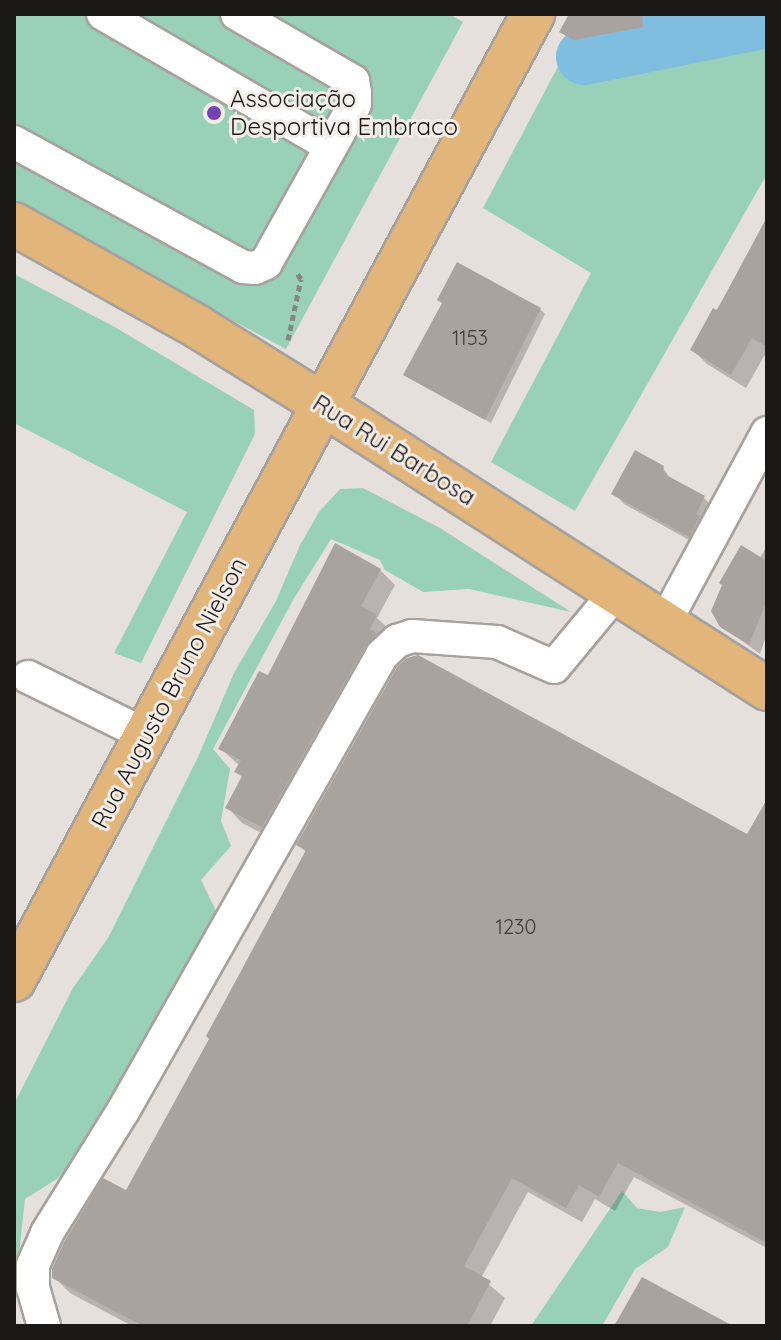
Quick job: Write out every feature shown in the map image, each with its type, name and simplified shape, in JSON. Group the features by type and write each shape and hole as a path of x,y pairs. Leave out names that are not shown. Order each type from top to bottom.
{"main road":[{"name":"Rua Augusto Bruno Nielson","path":"14,980 533,14"},
{"name":"Rua Rui Barbosa","path":"14,224 271,372 767,689"}],"street":[{"path":"103,14 331,146"},
{"path":"14,142 243,267 255,268 266,263 355,104 353,81 237,14"},
{"path":"665,622 767,433"},
{"path":"44,1326 33,1288 33,1265 47,1233 123,1111 382,655 397,641 412,636 497,642 554,667 617,591"},
{"path":"28,677 146,735"}],"path":[{"path":"271,372 289,339 301,279 279,241"}],"green space":[{"name":"Associação Desportiva Embraco","path":"14,14 449,14 463,22 286,349 14,204"},
{"path":"720,14 767,14 767,174 575,511 491,462 591,273 483,208 571,42"},
{"path":"14,274 113,326 254,410 255,434 141,663 114,653 187,512 14,423"},
{"path":"363,488 440,528 571,612 469,589 423,592 385,570 380,560 331,539 293,600 213,749 230,769 221,821 231,846 201,880 217,913 82,1151 57,1179 25,1199 14,1301 14,1104 73,988 108,938 198,757 234,673 276,601 300,545 319,512 340,489"},
{"path":"622,1191 637,1208 660,1212 685,1207 668,1247 635,1269 602,1326 531,1326"}],"building":[{"path":"569,14 642,14 643,27 574,40 559,32"},
{"path":"767,217 767,347 752,338 731,375 690,350 713,308 717,310"},
{"path":"457,262 541,308 485,420 403,375 442,303 437,300"},
{"path":"635,450 664,466 663,471 668,476 705,496 696,514 700,516 689,537 611,494"},
{"path":"335,543 381,569 361,606 377,615 370,629 377,634 365,646 262,827 225,808 242,776 234,772 241,760 218,749 259,671 268,675"},
{"path":"741,545 767,561 767,600 749,645 720,627 711,611 722,585 719,583"},
{"path":"418,655 747,834 767,799 767,1243 618,1163 599,1197 579,1185 566,1208 512,1178 464,1266 491,1281 467,1326 143,1326 52,1278 52,1269 64,1242 103,1178 126,1190 209,1039 206,1036 306,850 296,845 397,667 407,658"},
{"path":"642,1277 733,1326 614,1326"}],"waterway":[{"path":"584,57 767,20"}],"place":[{"name":"Associação Desportiva Embraco","path":"214,113"}]}
